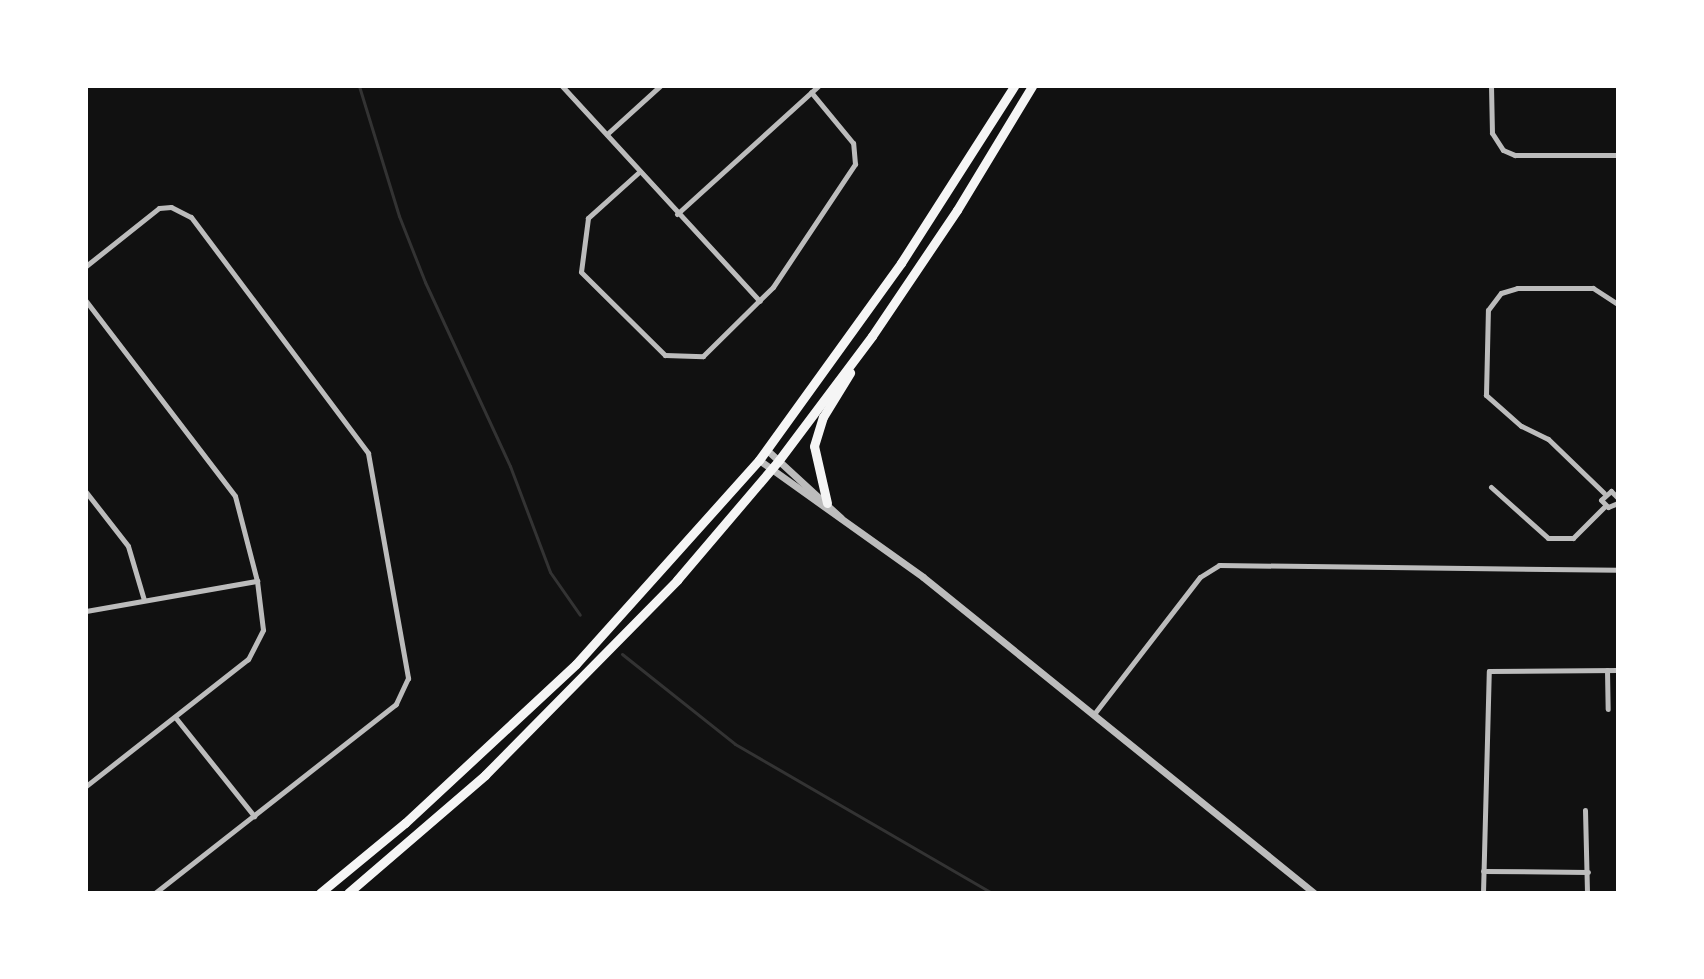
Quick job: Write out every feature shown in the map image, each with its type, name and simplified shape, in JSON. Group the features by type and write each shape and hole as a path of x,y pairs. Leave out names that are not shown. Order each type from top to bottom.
{"highway":[{"path":"320,893 405,823 576,664 759,460 901,263 1014,86"},
{"path":"348,893 474,785 587,676 779,460 872,336 957,210 1032,86"},
{"path":"827,503 814,462 817,432 872,336"}],"street":[{"path":"562,86 760,301"},
{"path":"607,134 660,86"},
{"path":"677,214 818,86"},
{"path":"1491,86 1492,133 1503,150 1515,155 1618,155"},
{"path":"639,172 588,218 581,272 673,358 703,356 760,301 855,164 853,143 811,92"},
{"path":"86,266 159,208 182,210 368,453 408,678 402,697 155,893"},
{"path":"1605,506 1604,493 1548,439 1521,426 1486,395 1488,310 1501,293 1517,288 1593,288 1618,304"},
{"path":"86,301 230,488 257,581 263,630 256,649 86,786"},
{"path":"767,450 845,522"},
{"path":"759,460 845,522 1094,714 1314,893"},
{"path":"1491,487 1548,538 1573,538 1605,506 1618,501 1611,491 1604,493"},
{"path":"86,492 128,546 144,600"},
{"path":"1094,714 1200,577 1219,565 1618,570"},
{"path":"86,611 257,581"},
{"path":"1607,670 1608,709"},
{"path":"1483,893 1489,671 1618,670"},
{"path":"175,717 254,816"},
{"path":"1585,810 1587,893"},
{"path":"1483,871 1588,872"}],"waterway":[{"path":"359,86 399,216 425,282 510,466 550,572 580,615"},
{"path":"622,654 735,744 992,893"}]}
